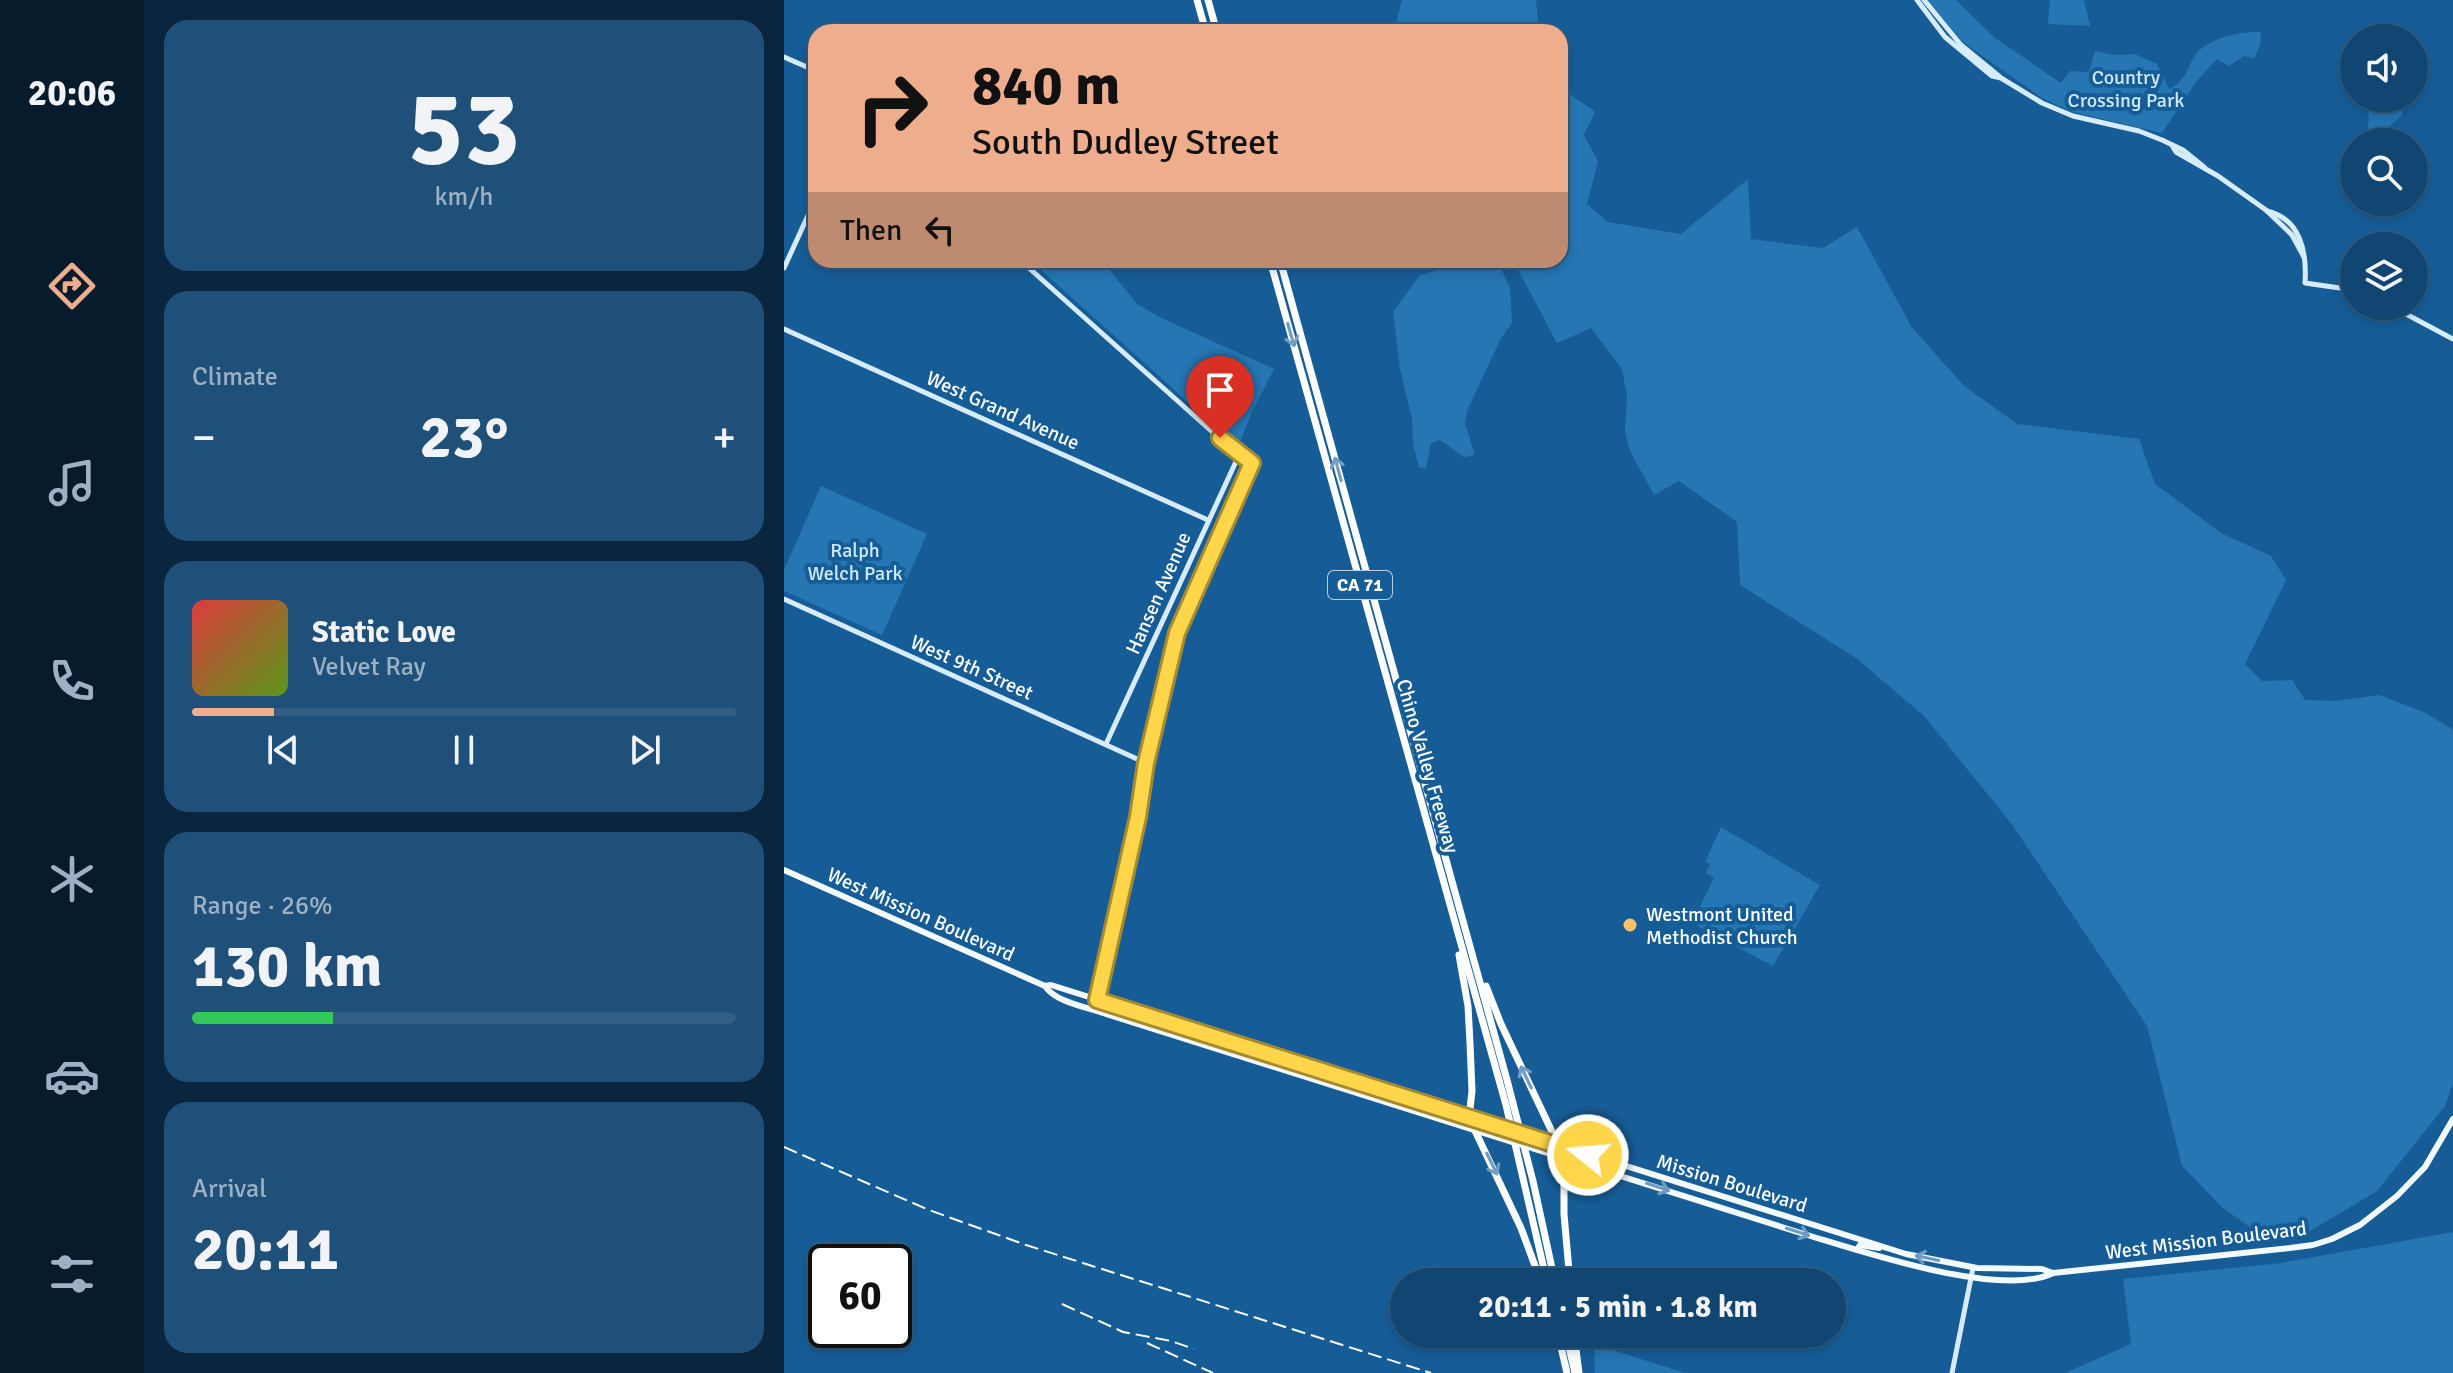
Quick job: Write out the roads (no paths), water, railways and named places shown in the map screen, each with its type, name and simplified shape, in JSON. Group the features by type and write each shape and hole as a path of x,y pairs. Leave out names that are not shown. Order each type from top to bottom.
{"highway":[{"path":"1197,0 1204,24"},
{"path":"1208,0 1215,24"},
{"name":"Chino Valley Freeway","path":"1272,268 1506,1105 1541,1268"},
{"name":"Chino Valley Freeway","path":"1282,268 1468,935 1533,1181 1552,1268"},
{"path":"1451,909 1468,1006 1472,1091 1469,1118 1538,1268"},
{"path":"1468,935 1501,1024 1564,1157 1564,1214 1569,1268"},
{"path":"1561,1348 1567,1373"},
{"path":"1570,1348 1577,1373"},
{"path":"1575,1348 1577,1373"}],"main road":[{"name":"West Mission Boulevard","path":"784,870 1045,986 1051,985 1097,1000"},
{"name":"West Mission Boulevard","path":"1045,986 1058,997 1095,1010 1857,1250 1912,1267 1972,1277"},
{"name":"Mission Boulevard","path":"1097,1000 1882,1247 1973,1268 2042,1269 2053,1273"},
{"name":"West Mission Boulevard","path":"2053,1273 2290,1248 2332,1239 2371,1218 2405,1189 2436,1150 2453,1119"},
{"path":"1857,1250 1860,1245 1882,1247"},
{"path":"1972,1277 2041,1279 2053,1273"}],"street":[{"path":"1917,0 1955,47 1992,76 2001,78"},
{"path":"1924,0 1950,33 2001,78 2042,103 2063,112 2139,131 2173,147 2176,152 2204,167 2266,210 2292,235 2304,257 2305,283 2340,288"},
{"path":"784,57 808,68"},
{"path":"784,268 808,216"},
{"path":"1029,268 1239,455 1252,463 1177,633 1146,763 1138,817 1095,1010"},
{"path":"2417,320 2453,339"},
{"name":"West Grand Avenue","path":"784,329 1208,520"},
{"name":"Hansen Avenue","path":"1106,744 1239,455"},
{"name":"West 9th Street","path":"784,599 1146,763"},
{"path":"1952,1373 1973,1268"}],"railway":[{"path":"784,1147 929,1210 1026,1245 1431,1373"},
{"path":"1062,1304 1123,1332 1171,1341 1194,1349"},
{"path":"1147,1343 1213,1373"}],"place":[{"name":"Westmont United Methodist Church","path":"1630,925"}],"park label":[{"name":"Country Crossing Park","path":"2126,88"},
{"name":"Ralph Welch Park","path":"855,562"}]}
